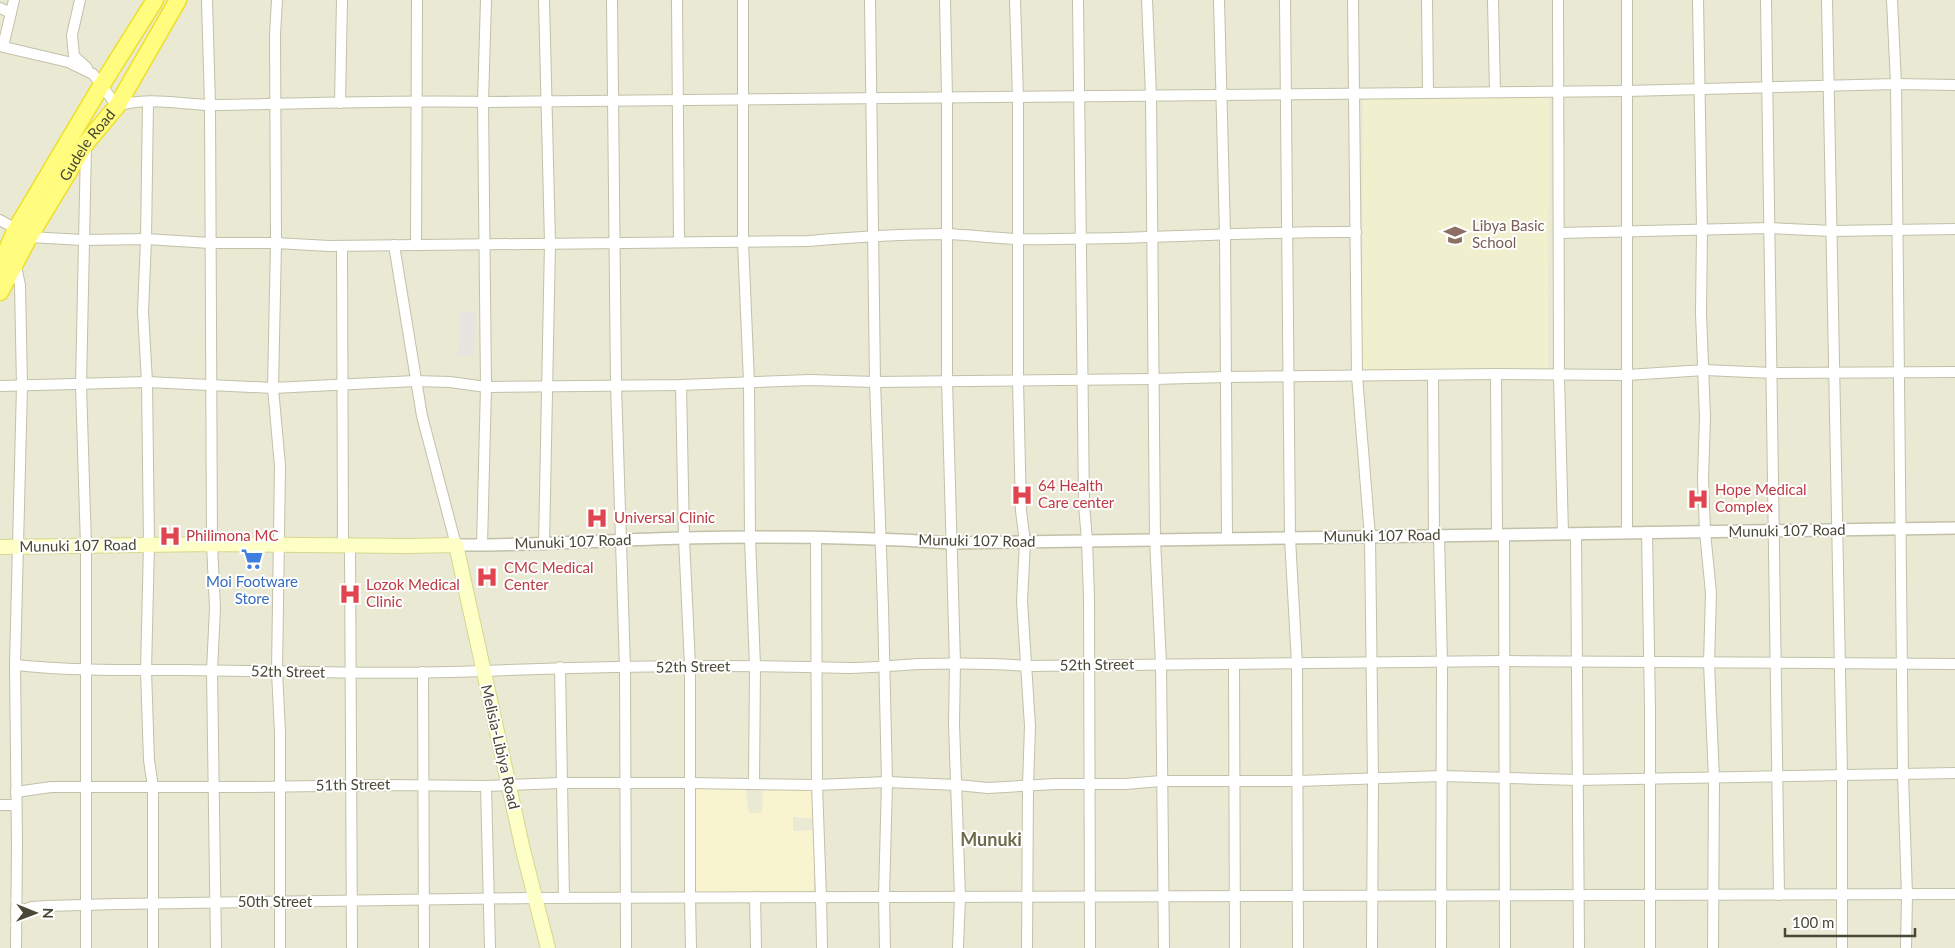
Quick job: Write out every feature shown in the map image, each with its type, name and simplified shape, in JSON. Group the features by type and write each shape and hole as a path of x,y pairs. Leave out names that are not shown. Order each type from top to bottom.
{"highway":[{"name":"Gudele Road","path":"0,292 7,264 97,80 155,0"},
{"name":"Gudele Road","path":"22,233 86,143 117,106 178,0"}],"main road":[{"name":"Munuki 107 Road","path":"0,547 149,544 456,545"},
{"name":"Melisia-Libiya Road","path":"456,545 482,671 534,898 548,948"}],"street":[{"path":"14,0 12,13 1,46 68,62 97,80"},
{"path":"80,0 72,35 74,56 97,80 117,106 129,102 210,105 416,100 483,102 612,101 1627,91 1829,85 1955,85"},
{"path":"207,0 213,386 212,544 215,608 212,671 216,948"},
{"path":"277,0 275,35 276,243 274,388 280,466 277,672 280,786 280,948"},
{"path":"340,103 342,0"},
{"path":"416,245 417,0"},
{"path":"482,545 486,387 486,244 483,102 486,0"},
{"path":"544,0 550,244 549,386 544,544"},
{"path":"612,0 616,385 624,667 626,948"},
{"path":"677,0 679,242"},
{"path":"743,0 743,242 749,382 750,538 755,666 754,784"},
{"path":"870,0 873,98 875,382 887,782 884,897 885,948"},
{"path":"945,0 948,97 946,380 960,897 958,948"},
{"path":"1015,0 1018,97 1018,381 1021,511 1026,542 1022,601 1030,726 1026,948"},
{"path":"1078,0 1084,505 1087,540 1089,665 1090,948"},
{"path":"1147,0 1151,95 1155,539 1161,664 1164,948"},
{"path":"1219,0 1225,234 1227,539"},
{"path":"1285,0 1290,538 1297,664 1298,948"},
{"path":"1353,0 1357,376 1370,537 1370,663 1373,779 1372,948"},
{"path":"1427,0 1428,92"},
{"path":"1493,0 1495,92"},
{"path":"1558,0 1559,376 1563,534"},
{"path":"1627,0 1627,533"},
{"path":"1698,0 1698,90 1702,230 1701,313 1704,370 1703,478 1705,532 1711,593 1709,662 1714,779 1713,948"},
{"path":"1766,0 1780,895"},
{"path":"1827,0 1842,775 1842,948"},
{"path":"1892,0 1896,84 1903,774 1907,894 1906,948"},
{"path":"0,8 12,13"},
{"path":"148,102 143,312 147,382 149,544 146,671 149,760 153,787 153,948"},
{"path":"86,143 82,240 81,385 86,546 86,948"},
{"path":"0,220 22,233 82,240 146,239 210,243 342,246 809,241 873,236 946,234 1018,239 1356,232"},
{"path":"1560,233 1770,228 1832,231 1955,229"},
{"path":"394,245 415,381 433,461 456,545"},
{"path":"342,246 343,386 351,672 352,948"},
{"path":"7,264 20,285 22,386 15,665 16,948"},
{"path":"0,386 147,382 274,388 415,381 450,382 486,387 681,385 810,380 875,382 1496,374 1559,376 1627,375 1704,370 1955,372"},
{"path":"1496,374 1505,661 1505,948"},
{"path":"1433,375 1436,536 1442,662 1441,948"},
{"path":"681,385 684,538 690,666 691,948"},
{"name":"Munuki 107 Road","path":"456,545 544,544 684,538 880,538 951,543 1955,528"},
{"path":"1647,532 1650,948"},
{"path":"1576,534 1579,948"},
{"path":"816,538 818,666 816,785 822,897 822,948"},
{"name":"52th Street","path":"15,665 146,671 423,672 690,666 818,666 851,668 955,663 1026,666 1505,661 1578,663 1955,664"},
{"path":"1234,664 1235,948"},
{"path":"560,668 560,783 564,848 564,898"},
{"path":"423,672 424,948"},
{"name":"51th Street","path":"16,792 51,787 486,786 560,783 816,785 887,782 988,788 1125,784 1161,781 1298,781 1442,776 1578,780 1714,779 1955,773"},
{"path":"486,786 490,948"},
{"path":"0,805 16,805"},
{"name":"50th Street","path":"16,912 32,907 86,905 534,898 1955,894"},
{"path":"755,897 756,948"}],"shaded area":[{"path":"0,0 1955,0 1955,948 0,948"},
{"name":"Libya Basic School","path":"1363,97 1549,98 1548,373 1362,373"},
{"path":"460,312 476,312 474,356 458,356"},
{"path":"693,784 745,785 749,813 762,813 763,785 817,789 816,819 793,817 793,831 815,830 813,903 773,903 774,897 690,899"}],"place":[{"name":"Libya Basic School","path":"1455,235"},
{"name":"64 Health Care center","path":"1022,495"},
{"name":"Hope Medical Complex","path":"1698,499"},
{"name":"Universal Clinic","path":"597,518"},
{"name":"Philimona MC","path":"170,536"},
{"name":"Moi Footware Store","path":"252,559"},
{"name":"CMC Medical Center","path":"487,577"},
{"name":"Lozok Medical Clinic","path":"350,594"}],"district":[{"name":"Munuki","path":"991,840"}]}
